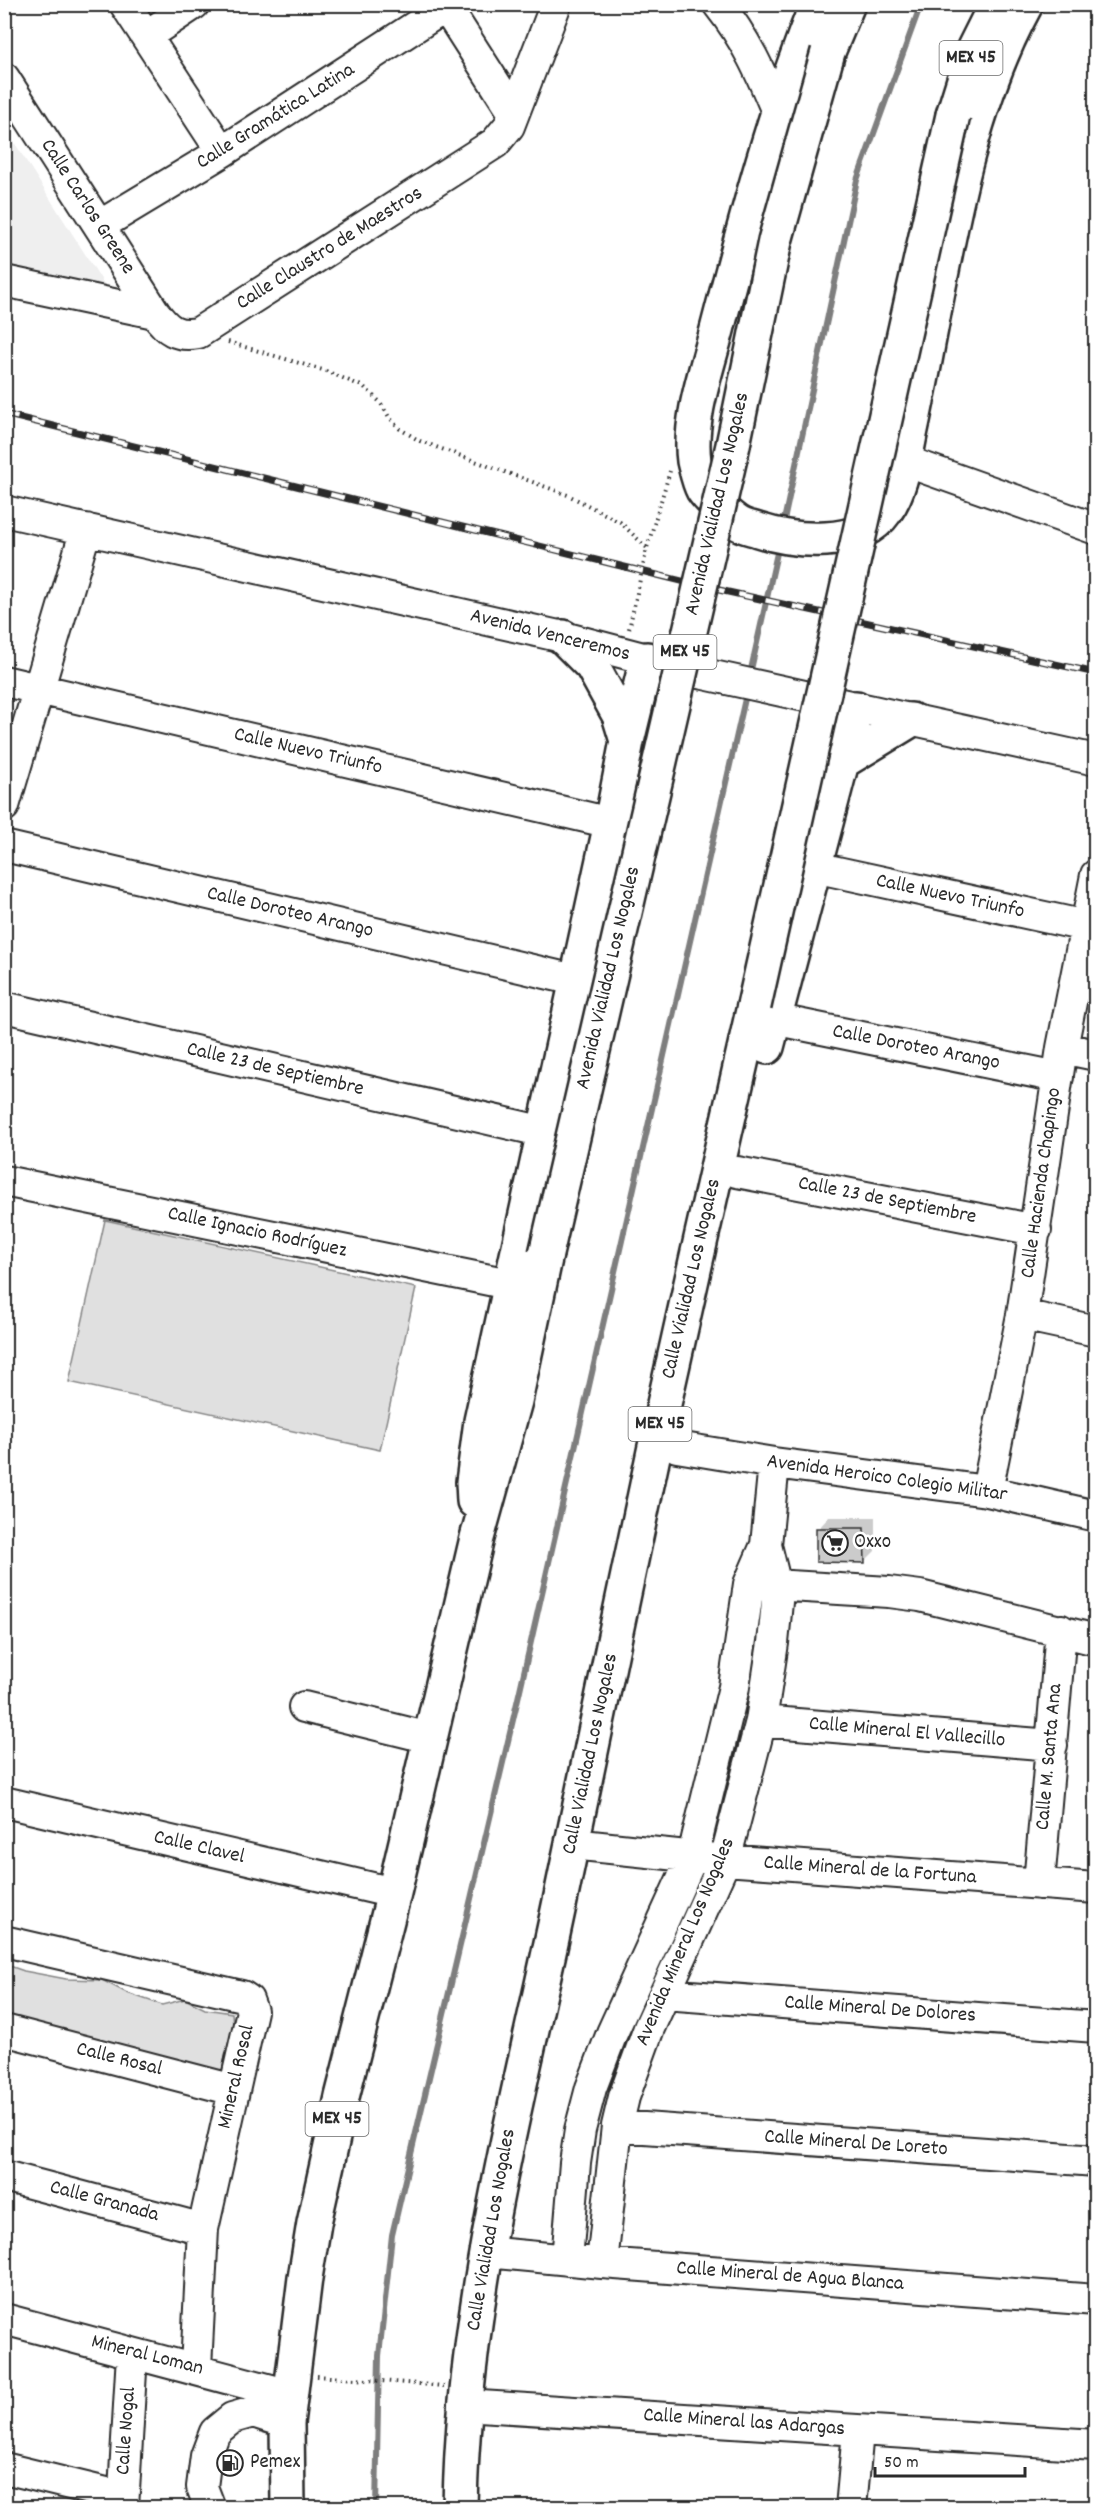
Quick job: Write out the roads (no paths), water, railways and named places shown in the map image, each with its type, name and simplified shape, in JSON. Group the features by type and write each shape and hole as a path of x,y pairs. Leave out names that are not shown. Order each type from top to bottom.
{"highway":[{"path":"817,4 778,114 740,243 701,391 695,428 694,459 704,491 740,525 766,533 807,540 836,538 869,529 884,515 896,495 905,461 949,234 977,123 1008,38 1026,4"},
{"name":"Avenida Vialidad Los Nogales","path":"477,1538 515,1401 546,1254 733,445 775,241 828,52 848,4"},
{"name":"MEX 45","path":"764,1013 953,115 974,48 996,4"},
{"path":"563,637 592,666 620,715 627,741"},
{"path":"477,1538 473,1482 476,1449 509,1284 545,1132 575,981 611,823 627,741 635,656"},
{"path":"616,1635 660,1511 677,1447 737,1172 764,1013 814,867 856,708"},
{"path":"842,762 910,720"},
{"name":"Calle Vialidad Los Nogales","path":"460,2508 453,2395 572,1844 664,1402 764,1013"},
{"name":"MEX 45","path":"288,2508 305,2278 315,2223 342,2097 394,1893 477,1538"}],"street":[{"path":"125,4 222,152"},
{"path":"146,36 194,4"},
{"name":"Calle Claustro de Maestros","path":"175,326 484,152 504,134 556,4"},
{"path":"718,4 744,39 778,114"},
{"path":"448,6 514,113"},
{"name":"Calle Gramática Latina","path":"99,226 222,152 448,6"},
{"name":"Calle Carlos Greene","path":"4,78 14,115 175,326"},
{"path":"4,281 175,326"},
{"path":"905,461 1095,529"},
{"name":"Avenida Venceremos","path":"4,511 563,637 704,674 1095,760"},
{"path":"4,806 87,530"},
{"name":"Calle Nuevo Triunfo","path":"4,681 611,823"},
{"name":"Calle Doroteo Arango","path":"4,846 575,981"},
{"name":"Calle Nuevo Triunfo","path":"814,867 1086,926"},
{"name":"Calle Hacienda Chapingo","path":"987,1491 1022,1316 1062,1048 1095,875"},
{"name":"Calle 23 de Septiembre","path":"4,1007 545,1132"},
{"name":"Calle Doroteo Arango","path":"764,1013 1058,1077"},
{"path":"1062,1048 1095,1055"},
{"name":"Calle 23 de Septiembre","path":"737,1172 1036,1230"},
{"name":"Calle Ignacio Rodríguez","path":"4,1181 509,1284"},
{"path":"1022,1316 1095,1331"},
{"name":"Avenida Heroico Colegio Militar","path":"677,1447 774,1463 987,1491 1095,1516"},
{"path":"567,2260 575,2163 580,2130 591,2088 612,2033 693,1856 734,1687 762,1585 774,1463"},
{"path":"762,1585 889,1592 920,1596 1095,1640"},
{"name":"Avenida Mineral Los Nogales","path":"602,2263 616,2126 635,2066 664,1994 725,1860 761,1722 773,1643 762,1585"},
{"name":"Calle M. Santa Ana","path":"1039,1884 1061,1630"},
{"path":"304,1707 429,1738"},
{"name":"Calle Mineral El Vallecillo","path":"761,1722 1052,1745"},
{"name":"Calle Clavel","path":"4,1802 394,1893"},
{"name":"Calle Mineral de la Fortuna","path":"572,1844 725,1860 1095,1887"},
{"name":"Mineral Rosal","path":"4,1941 242,1996 248,2000 252,2012 203,2229 196,2368"},
{"name":"Calle Mineral De Dolores","path":"664,1994 1095,2026"},
{"name":"Calle Rosal","path":"4,2030 234,2090"},
{"name":"Calle Mineral De Loreto","path":"616,2126 1095,2161"},
{"name":"Calle Granada","path":"4,2176 203,2229"},
{"name":"Calle Mineral de Agua Blanca","path":"485,2252 1095,2300"},
{"name":"Mineral Loman","path":"4,2319 132,2354 196,2368 295,2397"},
{"name":"Calle Nogal","path":"123,2502 132,2354"},
{"name":"Calle Mineral las Adargas","path":"453,2395 858,2431 1095,2445"},
{"path":"210,2508 202,2487 206,2456 215,2432 232,2418 295,2397"},
{"path":"851,2508 858,2431"},
{"path":"4,2468 123,2502"}],"waterway":[{"path":"783,525 857,180 921,4"},
{"path":"750,674 779,544"},
{"path":"376,2508 379,2356 392,2235 520,1690 747,690"}],"railway":[{"path":"4,414 710,588 1096,673"}],"place":[{"name":"Oxxo","path":"835,1543"},
{"name":"Pemex","path":"230,2463"}]}
